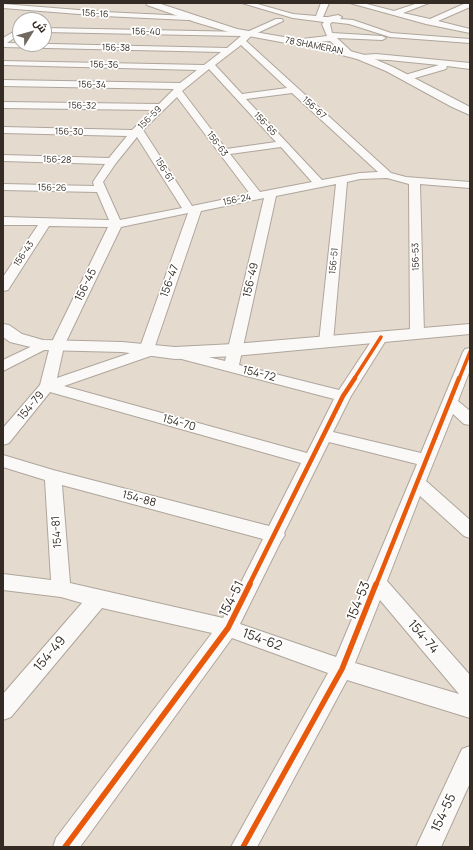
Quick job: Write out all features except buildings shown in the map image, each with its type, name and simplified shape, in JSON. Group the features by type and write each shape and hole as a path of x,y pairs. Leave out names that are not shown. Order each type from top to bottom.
{"street":[{"path":"17,8 27,3"},
{"path":"57,11 71,3"},
{"name":"78 SHAMERAN","path":"150,3 244,37 294,42 362,57 408,78 437,95 470,111"},
{"path":"246,3 293,16 362,25 414,40 470,41"},
{"path":"262,7 271,3"},
{"path":"354,3 429,22 468,29"},
{"path":"349,53 331,37 326,29 326,24 348,12 379,3"},
{"path":"407,3 421,4"},
{"path":"319,19 326,4"},
{"path":"362,25 377,18 421,4"},
{"path":"429,22 470,4"},
{"name":"156-16","path":"3,6 57,11 188,18"},
{"path":"104,14 115,7"},
{"path":"294,42 331,37 381,38 393,35 419,19"},
{"path":"244,37 279,21"},
{"name":"156-40","path":"52,30 145,32 244,37"},
{"path":"139,48 145,32"},
{"name":"156-59","path":"102,189 98,182 112,161 137,132 179,89 244,37"},
{"name":"156-67","path":"244,37 294,90 387,175"},
{"name":"156-38","path":"4,41 92,56 139,48 229,50"},
{"name":"156-36","path":"3,63 92,56 105,75 208,66"},
{"path":"362,57 376,56 448,66 470,66"},
{"name":"156-65","path":"208,66 284,144 320,184"},
{"path":"408,78 448,66 470,75"},
{"name":"156-34","path":"3,83 73,84 105,75 179,89"},
{"path":"61,106 73,84"},
{"name":"156-63","path":"179,89 223,152 257,196"},
{"path":"239,97 294,90"},
{"name":"156-32","path":"3,105 161,107"},
{"name":"156-30","path":"3,130 137,132"},
{"name":"156-61","path":"137,132 193,209"},
{"path":"223,152 284,144"},
{"name":"156-28","path":"3,158 112,161"},
{"name":"156-24","path":"3,221 116,224 360,176 387,175 404,180 470,184"},
{"name":"156-51","path":"326,342 342,179"},
{"name":"156-53","path":"414,180 417,334"},
{"name":"156-26","path":"3,187 102,189"},
{"path":"102,189 116,224"},
{"name":"156-49","path":"232,359 271,193"},
{"name":"156-47","path":"148,351 193,209"},
{"name":"156-43","path":"3,287 46,222"},
{"name":"156-45","path":"50,345 116,224"},
{"path":"3,329 16,338 50,345 98,346 232,359 326,342 470,329"},
{"name":"154-51","path":"65,847 228,628 276,535 343,396 381,338"},
{"path":"3,366 50,345"},
{"name":"154-79","path":"3,439 47,386 50,345"},
{"path":"47,386 148,351"},
{"name":"154-53","path":"243,847 342,669 470,352"},
{"name":"154-72","path":"232,359 343,396"},
{"name":"154-70","path":"47,386 311,460"},
{"path":"450,403 470,420"},
{"path":"324,435 426,460"},
{"name":"154-88","path":"3,461 52,476 276,535"},
{"name":"154-81","path":"52,476 61,589"},
{"path":"417,483 470,531"},
{"name":"154-62","path":"3,582 61,589 98,599 228,628 342,669 470,708"},
{"name":"154-74","path":"377,582 470,691"},
{"name":"154-49","path":"3,710 98,599"},
{"name":"154-55","path":"428,847 470,757"}],"cycle path":[{"path":"65,847 228,628 343,396 381,337"},
{"path":"243,847 342,669 470,352"}]}
